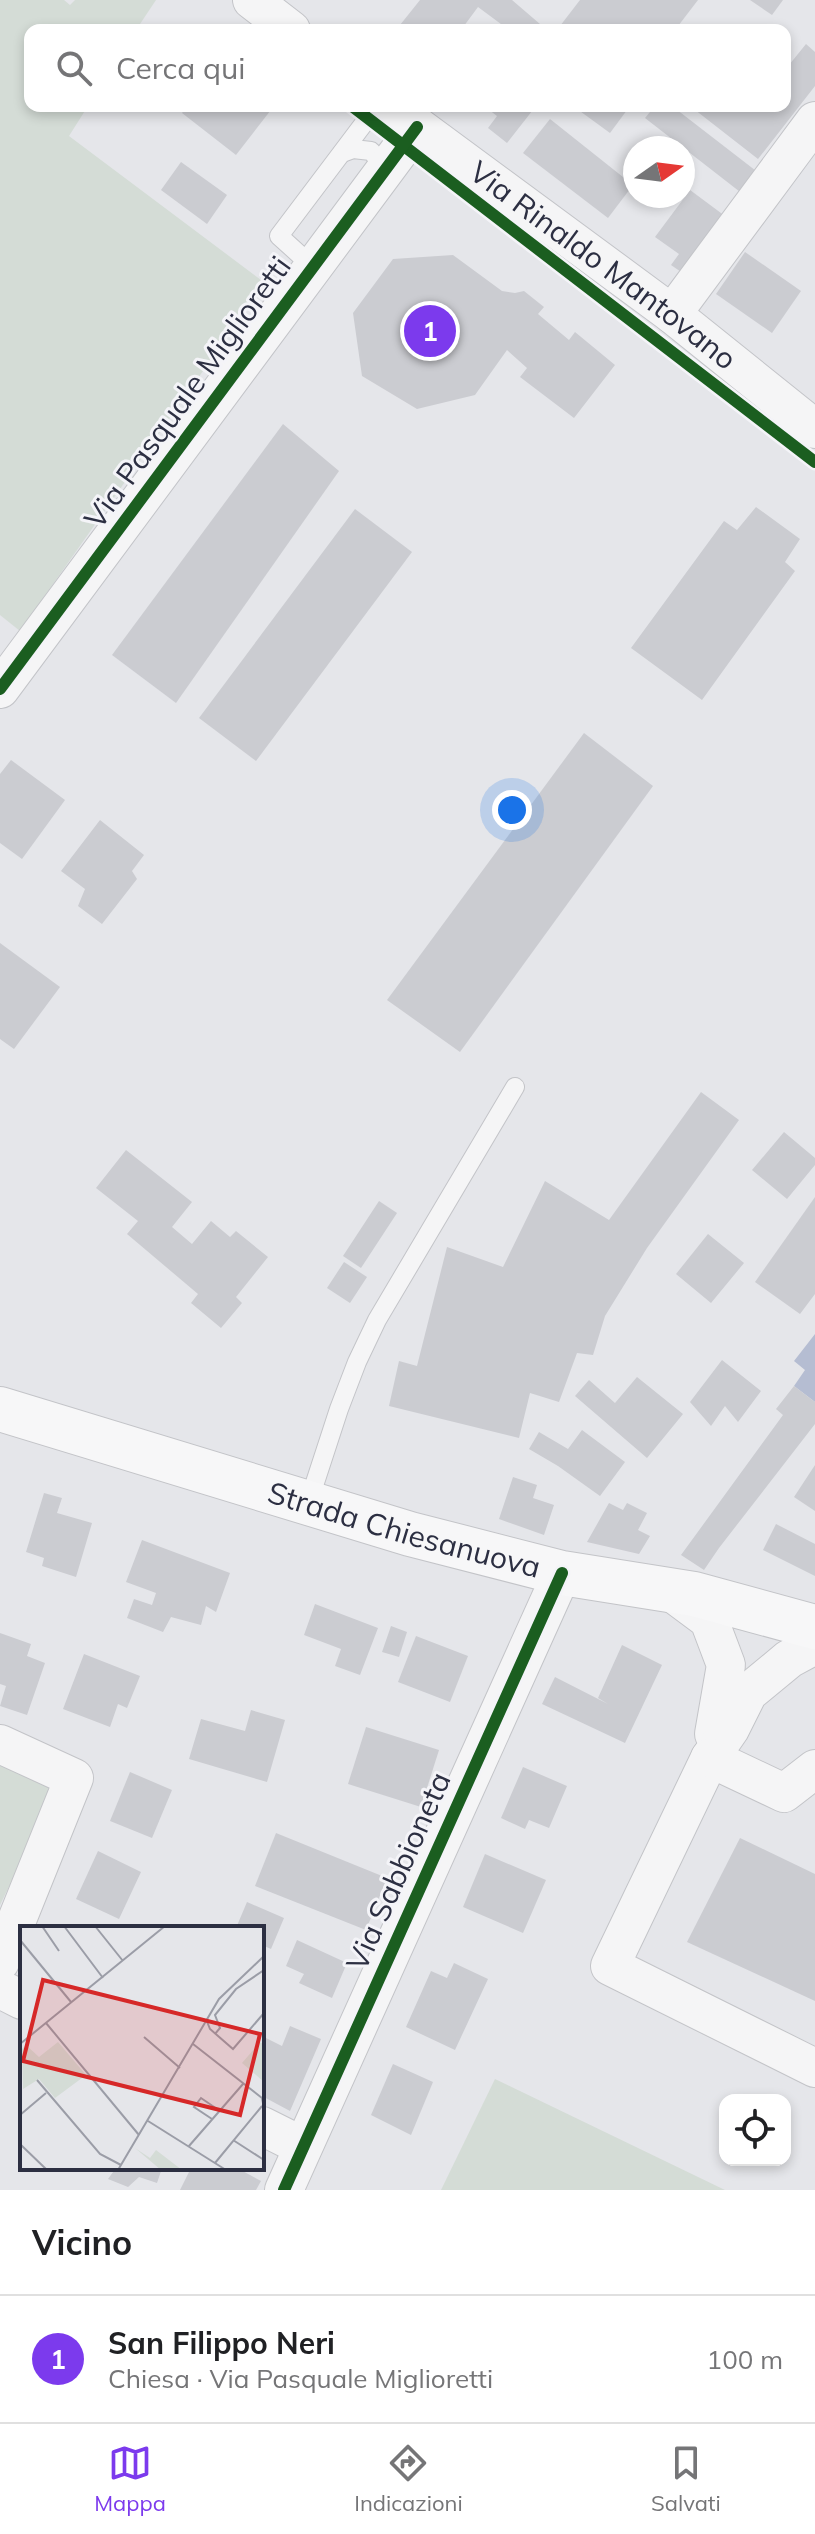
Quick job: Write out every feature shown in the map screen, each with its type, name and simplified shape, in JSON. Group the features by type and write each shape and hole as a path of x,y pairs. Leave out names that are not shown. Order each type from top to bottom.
{"main road":[{"name":"Strada Chiesanuova","path":"0,1409 410,1534 562,1573 694,1594 815,1627"}],"street":[{"path":"252,0 283,24"},
{"name":"Via Pasquale Miglioretti","path":"0,689 382,174 403,117"},
{"name":"Via Rinaldo Mantovano","path":"403,117 672,314 815,429"},
{"path":"672,314 815,121"},
{"name":"Via Sabbioneta","path":"284,2190 562,1573"},
{"path":"668,1590 709,1620 726,1665 710,1758"},
{"path":"815,1645 789,1659 748,1693 730,1729 710,1758 610,1966 815,2068"},
{"path":"0,1744 74,1778 0,1962"},
{"path":"710,1758 784,1793 815,1769"},
{"path":"0,1989 20,1999"},
{"path":"264,2127 302,2146"}],"lane":[{"path":"312,266 279,236 373,112"},
{"path":"342,153 353,149 371,151 382,174"},
{"path":"308,1504 339,1409 377,1320 515,1087"}],"shaded area":[{"path":"0,0 64,0 70,5 75,0 156,0 140,24 24,24 24,112 84,112 69,136 265,283 20,631 0,615"},
{"path":"0,1758 53,1785 45,1813 0,1905"},
{"path":"495,2079 725,2190 441,2190"}],"water":[{"path":"815,1334 815,1402 794,1386 805,1370 794,1361"}],"building":[{"path":"420,0 512,0 540,24 501,24 478,7 465,24 401,24"},
{"path":"580,0 698,0 680,24 562,24"},
{"path":"750,0 783,0 772,15"},
{"path":"806,44 815,52 815,86 758,159 698,112 791,112 791,63"},
{"path":"183,112 269,112 236,155"},
{"path":"492,112 531,112 507,143 488,128 497,116"},
{"path":"581,112 626,112 610,133"},
{"path":"650,112 680,112 760,174 744,195 695,157 695,136 668,136 645,118"},
{"path":"550,119 623,177 623,198 608,218 523,153"},
{"path":"181,162 227,195 207,224 161,190"},
{"path":"695,194 729,219 687,276 671,265 679,254 655,237 677,208 695,208"},
{"path":"745,252 801,291 772,333 716,294"},
{"path":"453,255 502,291 524,291 544,307 538,314 569,340 575,332 615,365 574,418 520,377 527,368 507,350 475,395 417,409 362,376 353,313 393,259"},
{"path":"283,424 339,471 176,703 112,655"},
{"path":"756,507 800,539 785,562 795,571 702,700 631,648 724,521 737,530"},
{"path":"355,509 412,552 256,761 199,718"},
{"path":"584,733 653,786 460,1052 387,1000"},
{"path":"11,760 65,800 22,859 0,843 0,774"},
{"path":"100,820 144,855 132,871 137,879 102,924 78,906 85,889 61,871"},
{"path":"0,943 60,987 14,1049 0,1039"},
{"path":"701,1092 739,1120 647,1248 605,1316 593,1355 577,1353 559,1402 530,1393 519,1438 389,1406 399,1361 417,1366 447,1247 503,1267 545,1181 609,1220"},
{"path":"784,1132 815,1158 815,1165 787,1199 752,1170"},
{"path":"126,1150 192,1202 172,1227 192,1244 211,1221 230,1237 236,1231 268,1257 236,1297 242,1303 221,1328 191,1303 198,1294 127,1234 138,1221 96,1188"},
{"path":"815,1197 815,1294 800,1314 755,1282"},
{"path":"379,1201 397,1213 361,1268 343,1256"},
{"path":"708,1234 744,1263 711,1303 676,1274"},
{"path":"344,1262 367,1277 350,1303 327,1288"},
{"path":"722,1360 761,1391 738,1422 725,1406 711,1426 690,1402"},
{"path":"637,1377 683,1414 647,1458 575,1396 589,1380 615,1403"},
{"path":"794,1386 815,1402 815,1424 704,1570 681,1555 783,1415 776,1409"},
{"path":"582,1430 625,1462 600,1496 529,1449 539,1432 568,1449"},
{"path":"815,1465 815,1511 794,1497"},
{"path":"513,1477 537,1485 533,1498 554,1505 544,1535 499,1519"},
{"path":"44,1493 62,1498 57,1513 92,1523 76,1577 42,1566 44,1558 26,1552"},
{"path":"609,1503 623,1510 627,1503 647,1513 638,1530 650,1536 639,1554 587,1542"},
{"path":"776,1524 815,1544 815,1576 763,1550"},
{"path":"142,1540 230,1573 216,1612 206,1606 201,1625 171,1617 163,1632 127,1618 134,1599 152,1605 156,1593 126,1582"},
{"path":"315,1604 378,1628 360,1675 335,1666 341,1649 304,1635"},
{"path":"391,1626 407,1632 399,1657 382,1652"},
{"path":"0,1633 31,1644 27,1656 45,1663 27,1715 0,1706 6,1686 0,1684"},
{"path":"416,1636 468,1656 450,1702 398,1682"},
{"path":"622,1645 662,1665 625,1743 542,1704 555,1677 608,1704 598,1698"},
{"path":"84,1654 140,1676 127,1708 118,1704 110,1727 63,1709"},
{"path":"251,1710 285,1720 267,1782 189,1759 201,1719 245,1731"},
{"path":"366,1727 439,1750 421,1807 348,1784"},
{"path":"523,1767 567,1786 549,1828 529,1820 525,1829 501,1818"},
{"path":"130,1772 172,1790 152,1838 110,1821"},
{"path":"276,1833 387,1878 366,1930 255,1886"},
{"path":"740,1838 815,1874 815,2001 687,1942"},
{"path":"98,1851 141,1872 119,1919 76,1899"},
{"path":"485,1854 546,1880 523,1933 463,1907"},
{"path":"247,1902 284,1918 271,1949 264,1946 264,1926 237,1926"},
{"path":"297,1940 347,1963 332,1998 299,1983 304,1974 286,1966"},
{"path":"454,1963 488,1979 455,2050 406,2027 431,1971 447,1978"},
{"path":"290,2026 321,2039 290,2111 264,2097 264,2037 282,2046"},
{"path":"393,2064 433,2082 411,2135 371,2115"},
{"path":"115,2170 161,2170 157,2183 139,2177 128,2187 108,2179"},
{"path":"190,2170 241,2170 261,2181 256,2190 180,2190"}],"cycle path":[{"path":"360,112 815,462"},
{"path":"0,689 417,127"},
{"path":"284,2190 562,1573"}],"place":[{"name":"San Filippo Neri","path":"430,331"}]}
